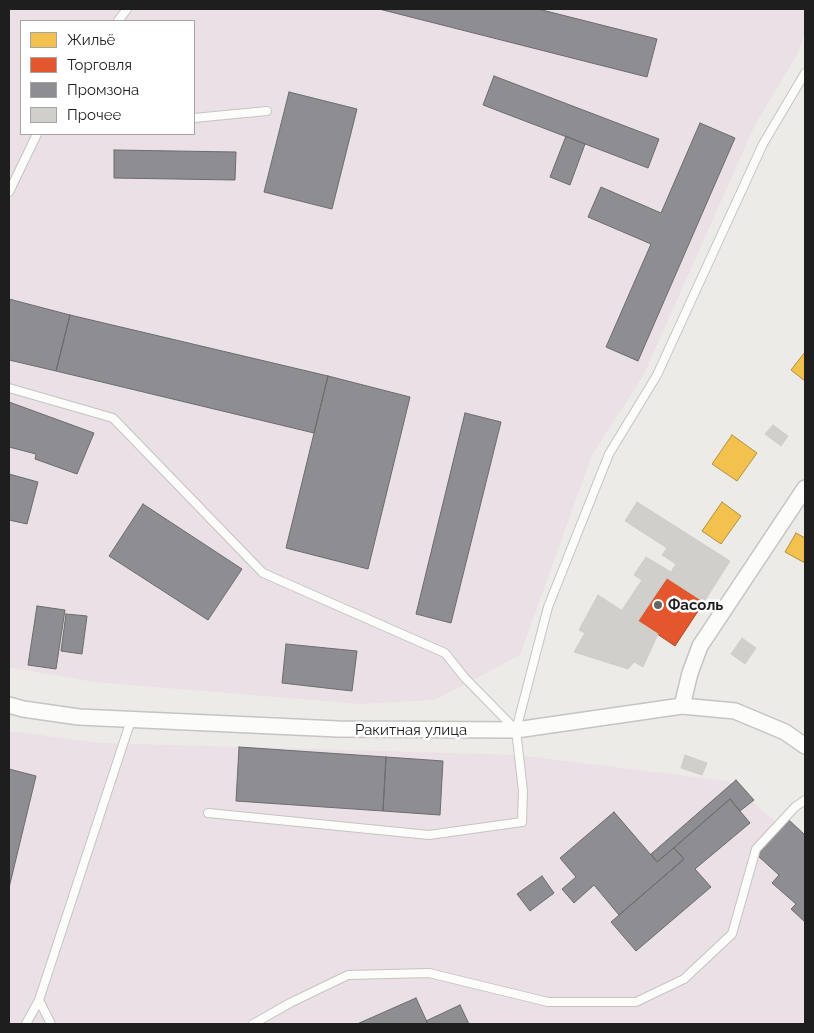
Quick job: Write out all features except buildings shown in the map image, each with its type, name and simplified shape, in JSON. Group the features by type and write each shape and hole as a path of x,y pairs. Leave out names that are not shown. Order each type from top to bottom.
{"street":[{"path":"682,706 690,673 700,646 805,488"},
{"name":"Ракитная улица","path":"9,705 79,718 338,729 516,730 682,706 735,711 785,732 805,746"}],"lane":[{"path":"119,20 127,9"},
{"path":"208,813 429,835 522,822 523,791 516,730 548,607 609,454 658,375 763,144 805,72"},
{"path":"195,118 267,111"},
{"path":"9,192 37,135"},
{"path":"9,388 113,418 263,573 446,653 465,678 516,730"},
{"path":"26,1024 39,1000 131,720"},
{"path":"253,1024 290,1003 348,975 429,973 548,1002 636,1002 684,979 732,934 756,849 795,807 805,800"},
{"path":"39,1000 51,1024"}],"shaded area":[{"path":"9,9 805,9 805,31 798,53 755,125 643,376 592,455 520,655 435,700 361,704 94,682 9,667"},
{"path":"9,731 101,743 517,755 728,781 805,847 805,1024 9,1024"}],"place":[{"name":"Фасоль","path":"658,605"}]}
